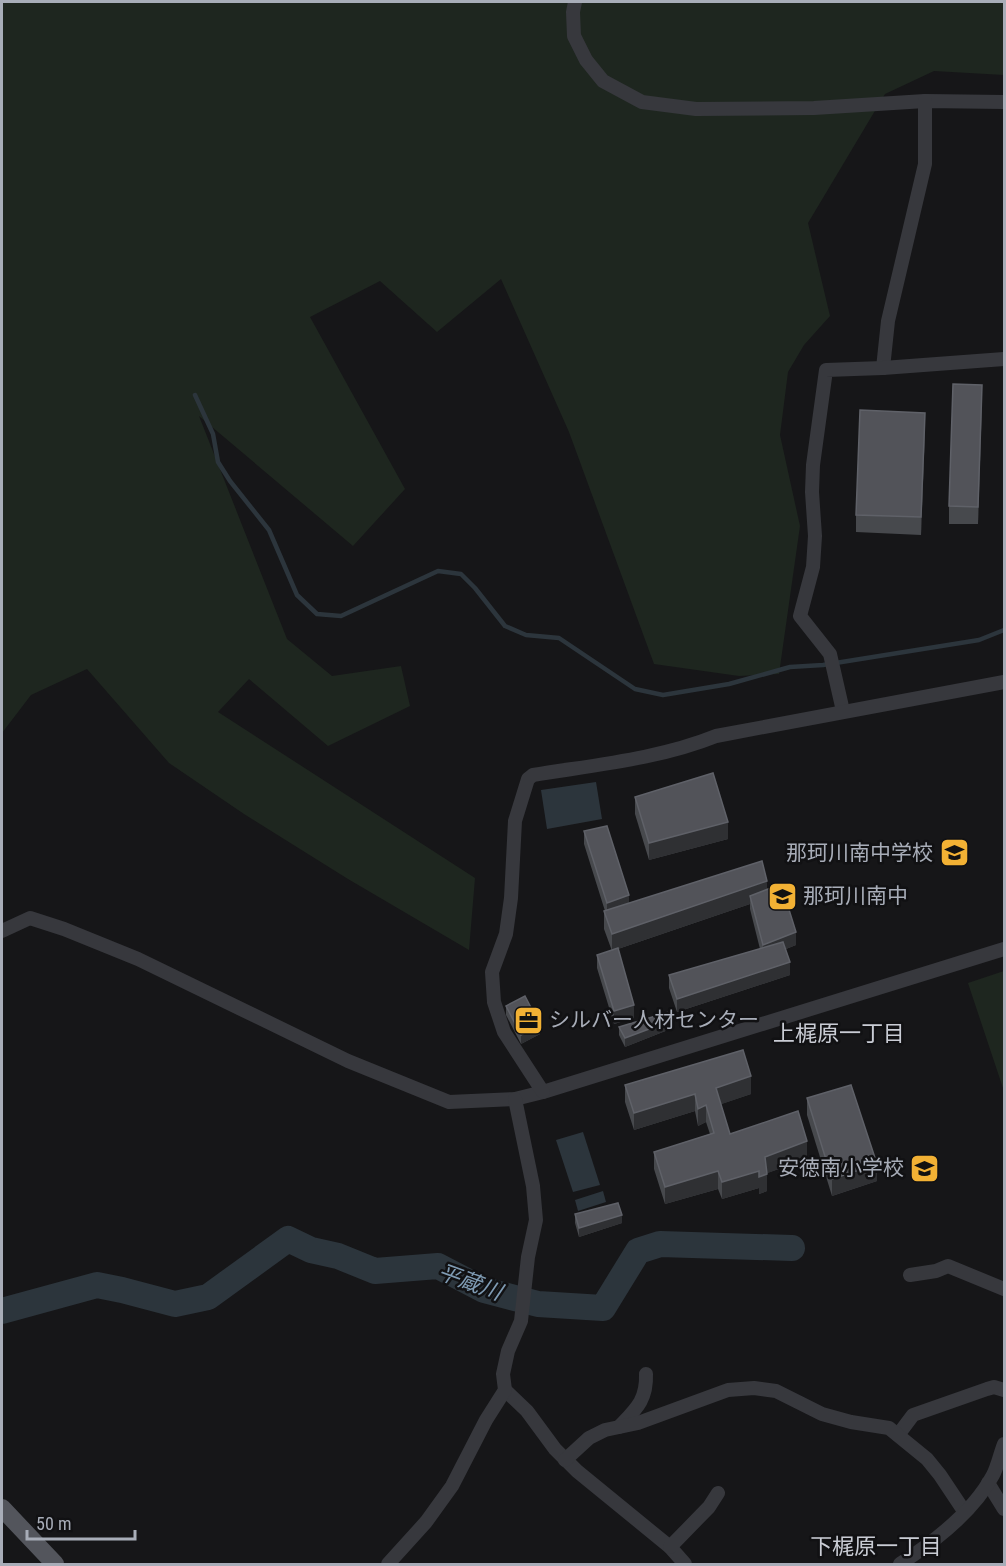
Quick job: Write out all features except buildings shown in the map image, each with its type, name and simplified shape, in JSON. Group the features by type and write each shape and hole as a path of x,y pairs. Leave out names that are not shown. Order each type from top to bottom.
{"main road":[{"path":"2,1508 55,1564"}],"street":[{"path":"575,2 574,36 586,60 603,81 642,102 706,108 814,108 925,101 1005,102"},
{"path":"883,368 888,321 925,164 925,101"},
{"path":"843,711 830,654 800,616 813,567 815,536 813,465 826,370 1005,359"},
{"path":"543,1092 504,1032 494,1002 492,972 506,934 511,898 515,821 528,779 533,775 691,746 716,736 1005,682"},
{"path":"2,931 30,918 64,929 138,959 348,1061 449,1102 515,1099 543,1092 1005,949"},
{"path":"515,1099 533,1186 536,1220 528,1257 521,1322 508,1351 503,1374 505,1390 527,1412 565,1460 670,1547 685,1564"},
{"path":"910,1275 936,1271 948,1266 1005,1289"},
{"path":"618,1428 645,1394 646,1374"},
{"path":"898,1435 909,1418 921,1411 994,1387 1005,1390"},
{"path":"565,1460 589,1438 605,1430 638,1423 728,1390 754,1388 776,1390 822,1414 850,1422 889,1428 927,1459 964,1510"},
{"path":"388,1564 426,1522 452,1486 486,1420 505,1390"},
{"path":"900,1564 951,1526 988,1484 1005,1444"},
{"path":"988,1484 1005,1509"},
{"path":"670,1547 709,1508 718,1492"}],"shaded area":[{"path":"2,2 1004,2 1004,75 934,71 885,94 808,223 830,316 804,345 788,372 780,435 800,526 779,674 739,676 654,664 569,432 501,279 437,332 380,281 310,317 405,489 353,546 199,416 287,639 332,676 401,666 410,706 328,746 249,679 218,712 475,878 469,950 348,879 244,814 169,763 87,669 31,695 2,733"},
{"path":"596,782 602,819 547,829 541,790"},
{"path":"1004,971 1004,1091 968,983"},
{"path":"583,1132 600,1185 573,1192 556,1140"},
{"path":"603,1191 606,1202 578,1211 575,1200"}],"waterway":[{"path":"195,395 213,434 218,462 269,530 297,595 317,614 341,616 438,571 461,574 505,626 526,635 559,638 635,689 663,695 729,684 790,667 823,665 979,640 1004,630"},
{"name":"平蔵川","path":"2,1311 97,1285 175,1304 208,1297 288,1239 311,1250 338,1256 375,1271 438,1266 484,1290 538,1304 603,1308 638,1251 660,1244 792,1248"}],"place":[{"name":"那珂川南中学校","path":"954,853"},
{"name":"那珂川南中","path":"782,896"},
{"name":"シルバー人材センター","path":"528,1020"},
{"name":"安徳南小学校","path":"925,1168"}],"district":[{"name":"上梶原一丁目","path":"839,1033"},
{"name":"下梶原一丁目","path":"876,1546"}]}
